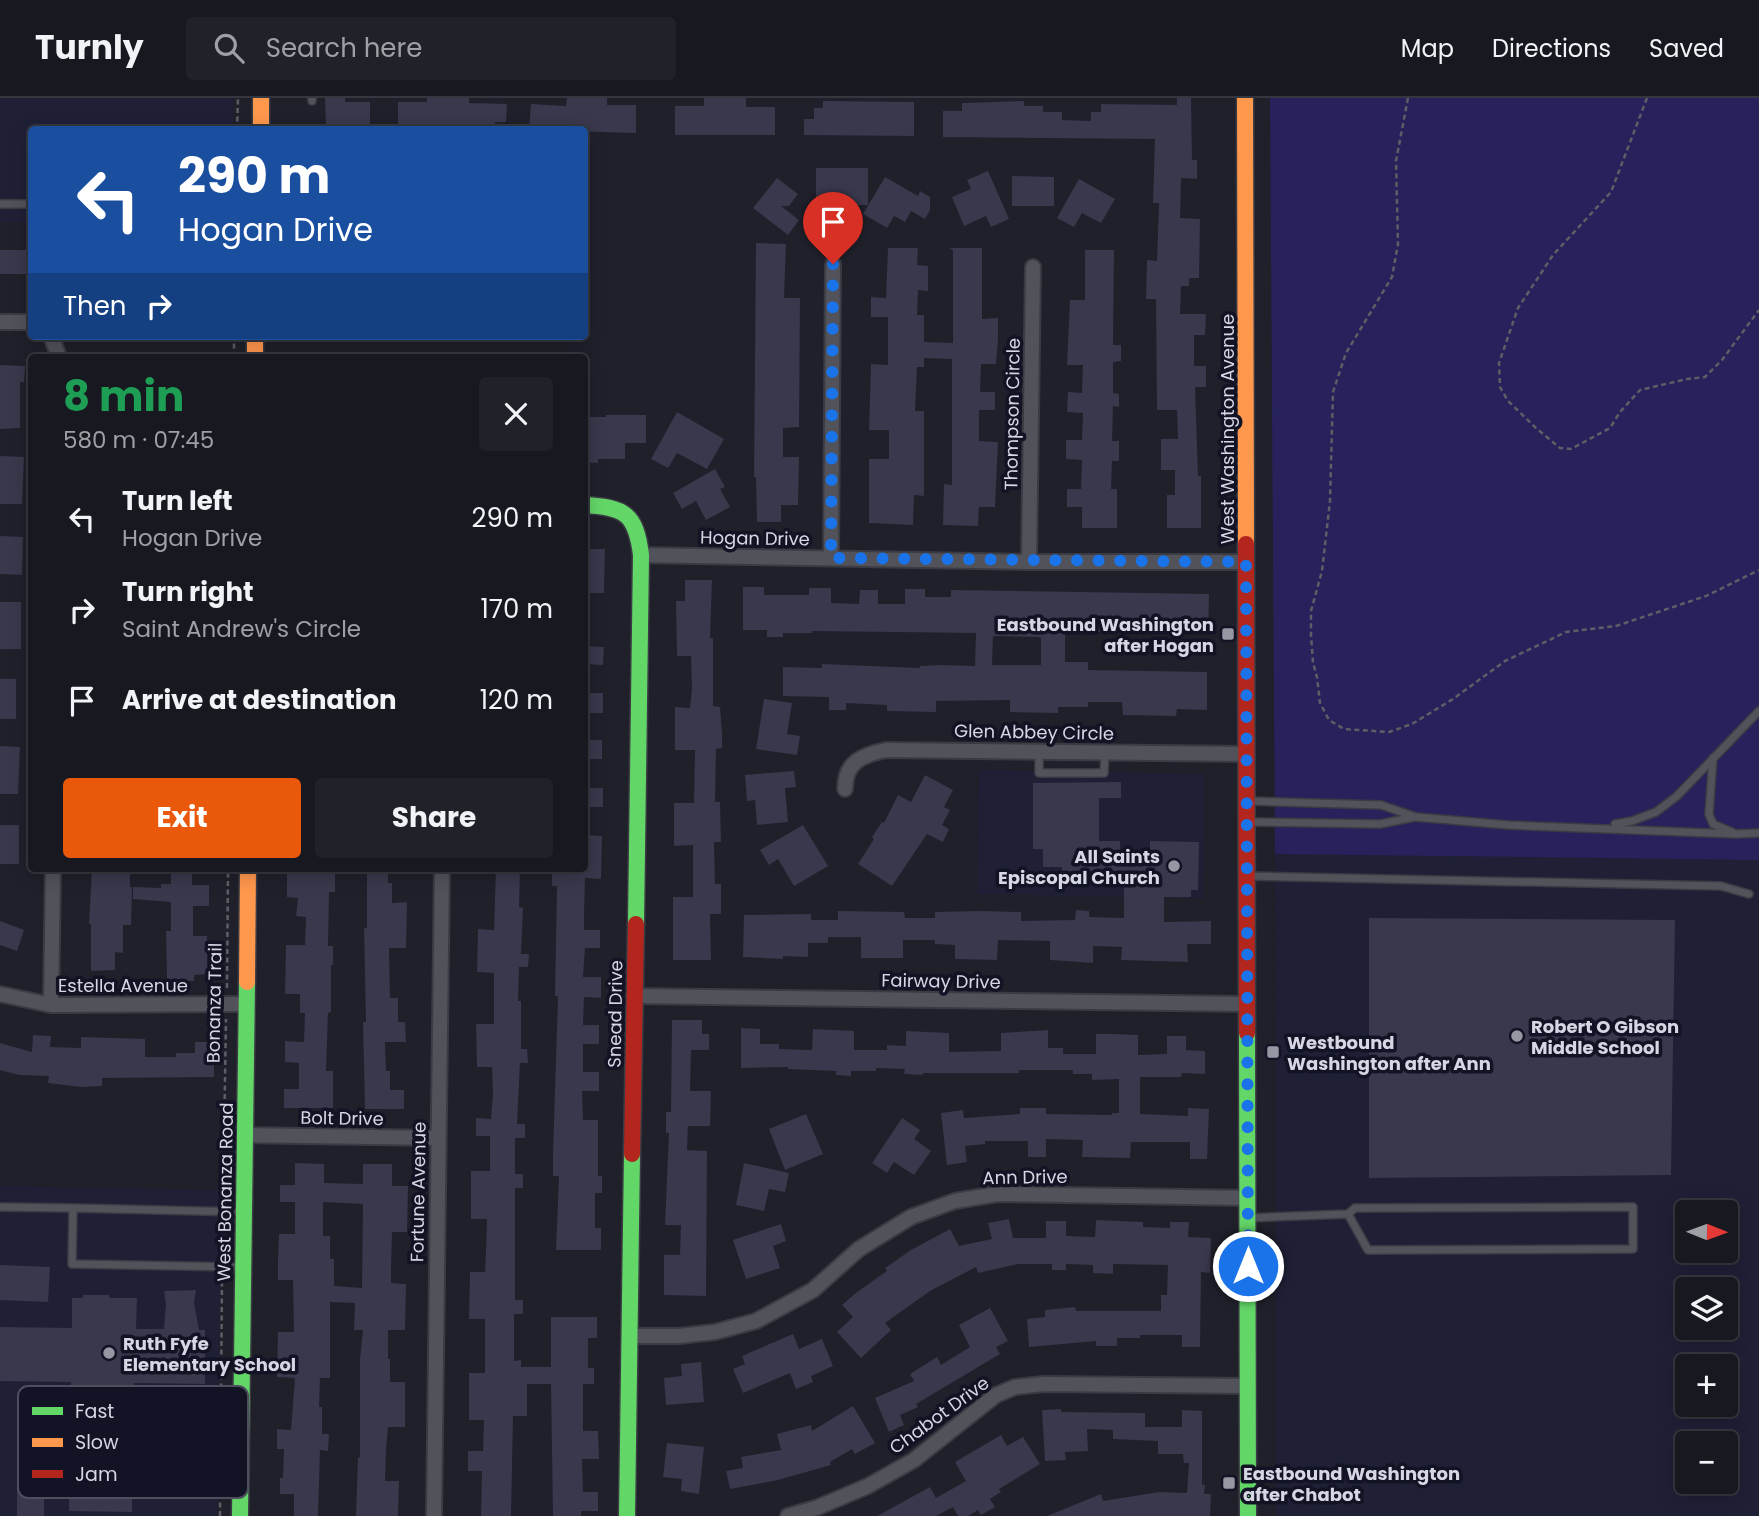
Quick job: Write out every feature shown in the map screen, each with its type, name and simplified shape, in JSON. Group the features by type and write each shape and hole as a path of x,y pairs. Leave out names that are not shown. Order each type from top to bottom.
{"street":[{"path":"261,98 261,126"},
{"name":"West Washington Avenue","path":"1245,98 1248,1516"},
{"path":"831,558 833,264"},
{"name":"Thompson Circle","path":"1029,562 1033,267"},
{"path":"0,321 28,322"},
{"name":"Snead Drive","path":"588,505 606,506 630,515 638,530 641,555 627,1516"},
{"name":"Hogan Drive","path":"641,555 1029,562 1246,562"},
{"name":"Glen Abbey Circle","path":"845,789 845,777 852,764 867,754 886,750 1247,754"},
{"path":"51,1005 53,872"},
{"name":"West Bonanza Road","path":"242,1386 248,872"},
{"name":"Fortune Avenue","path":"434,1516 442,872"},
{"name":"Estella Avenue","path":"0,994 51,1005 246,1004"},
{"name":"Fairway Drive","path":"635,996 1247,1004"},
{"name":"Bolt Drive","path":"245,1135 438,1138"},
{"name":"Ann Drive","path":"630,1335 679,1336 715,1332 756,1321 813,1290 859,1249 911,1217 955,1201 997,1194 1248,1198"},
{"name":"Chabot Drive","path":"788,1516 816,1508 868,1486 914,1460 996,1395 1015,1387 1044,1384 1248,1386"},
{"name":"West Bonanza Road","path":"240,1498 240,1516"}],"lane":[{"path":"0,204 28,204"},
{"path":"1601,827 1632,821 1656,812 1677,796 1759,711"},
{"path":"1039,752 1039,773 1104,773 1105,752"},
{"path":"1713,758 1709,814 1713,824 1736,834"},
{"path":"1247,801 1381,805 1416,817 1508,825 1759,833"},
{"path":"1247,822 1380,824 1416,817"},
{"path":"1246,876 1721,886 1749,894"},
{"path":"0,1207 244,1212"},
{"path":"1248,1218 1348,1214 1355,1208 1633,1207 1633,1249 1368,1250 1348,1214"},
{"path":"73,1208 72,1264 243,1267"}],"path":[{"path":"237,98 237,126"},
{"path":"1408,98 1396,161 1398,244 1392,278 1346,353 1333,392 1330,501 1322,571 1311,611 1312,663 1321,703 1329,720 1344,729 1390,732 1412,724 1453,699 1506,661 1566,632 1616,626 1706,596 1759,570"},
{"path":"1647,98 1611,192 1553,254 1518,308 1499,363 1500,387 1508,401 1536,428 1560,448 1571,449 1610,428 1640,390 1705,377 1723,360 1759,310"},
{"name":"Bonanza Trail","path":"221,1386 228,872"},
{"name":"Bonanza Trail","path":"220,1498 220,1516"}],"shaded area":[{"path":"0,98 234,98 233,126 28,126 28,222 0,222"},
{"path":"1270,98 1759,98 1759,860 1275,854"},
{"path":"979,770 1205,774 1203,898 977,894"},
{"name":"Robert O Gibson Middle School","path":"1275,854 1759,860 1759,1516 1276,1516"},
{"name":"Ruth Fyfe Elementary School","path":"0,1186 221,1190 219,1386 18,1386 18,1498 217,1498 217,1516 0,1516"}],"building":[{"path":"325,98 345,98 345,102 370,102 370,126 326,126"},
{"path":"427,98 469,98 469,103 507,104 506,122 495,122 495,126 398,126 398,102 427,102"},
{"path":"567,98 607,98 607,105 636,105 636,133 588,132 588,126 529,126 531,104 566,106"},
{"path":"704,98 746,98 746,107 775,107 775,135 675,135 675,106 704,106"},
{"path":"1177,98 1191,98 1192,160 1197,160 1197,179 1181,178 1180,218 1200,219 1199,278 1189,278 1189,286 1181,286 1180,314 1206,314 1205,335 1194,335 1194,366 1206,366 1206,387 1195,387 1198,476 1201,476 1201,528 1167,528 1167,495 1175,495 1175,470 1161,470 1161,439 1178,439 1177,410 1157,410 1156,299 1146,299 1147,260 1157,261 1159,203 1153,203 1155,139 943,137 943,111 962,111 962,103 1024,101 1024,106 1043,106 1043,112 1062,112 1062,120 1091,121 1091,112 1101,112 1101,104 1177,105"},
{"path":"823,101 914,102 914,136 804,135 804,119 814,119 814,108 823,108"},
{"path":"816,168 868,168 868,205 816,206"},
{"path":"988,171 1009,219 991,227 986,216 964,226 952,197 971,189 967,180"},
{"path":"1012,176 1054,177 1054,206 1012,206"},
{"path":"885,177 918,196 920,191 930,197 930,210 925,219 911,211 905,222 894,216 887,228 863,214"},
{"path":"777,178 798,194 789,206 781,206 799,220 788,235 753,208"},
{"path":"1079,179 1115,199 1101,223 1082,213 1074,227 1057,218"},
{"path":"756,243 786,244 784,298 800,298 799,427 783,428 783,457 799,457 798,505 781,505 781,522 757,522 754,477"},
{"path":"888,248 918,248 917,265 928,266 928,291 918,290 917,315 924,315 924,342 953,343 953,250 949,248 982,248 982,319 998,318 998,339 996,364 981,364 980,392 995,392 995,410 979,410 979,441 998,442 995,507 979,507 978,526 943,525 944,484 952,485 952,359 924,358 924,367 917,367 915,411 924,411 924,496 914,495 913,525 869,523 869,459 889,459 889,430 869,430 871,364 888,365 888,317 871,317 871,297 886,298"},
{"path":"0,250 28,250 28,274 0,274"},
{"path":"1085,250 1114,250 1113,345 1121,345 1121,361 1113,362 1113,393 1119,394 1119,407 1113,406 1112,441 1119,441 1119,461 1112,461 1111,489 1117,489 1117,528 1082,528 1082,507 1067,507 1067,489 1081,489 1082,460 1066,459 1066,440 1082,440 1083,413 1067,412 1068,392 1082,393 1083,365 1067,365 1070,300 1085,300"},
{"path":"0,365 25,366 24,382 20,382 20,428 0,429"},
{"path":"677,412 724,439 707,469 677,453 668,468 651,459"},
{"path":"646,415 646,443 625,443 625,459 598,459 598,463 588,462 588,417"},
{"path":"0,456 24,457 22,504 0,504"},
{"path":"715,469 725,487 720,489 730,507 706,520 696,501 682,509 673,493"},
{"path":"0,536 23,537 22,575 0,574"},
{"path":"588,549 605,549 604,593 588,593"},
{"path":"685,580 712,580 710,638 713,638 713,706 720,707 722,748 716,749 715,802 720,802 721,842 714,842 715,884 721,884 721,914 710,914 711,960 673,960 673,897 693,897 693,845 674,846 674,803 694,803 695,750 675,750 675,707 690,708 692,688 691,656 677,656 676,601 685,601"},
{"path":"743,587 764,587 764,595 809,595 809,588 831,588 831,603 859,604 860,590 878,590 878,604 905,604 905,589 925,589 925,597 951,597 951,590 1209,594 1208,634 1168,632 1169,625 1110,623 1110,632 1065,632 1065,662 1088,662 1088,670 1207,672 1207,710 1177,709 1176,716 1123,715 1122,702 1088,702 1088,707 1058,707 1058,713 1010,712 1010,700 936,701 936,712 887,711 887,705 846,703 846,710 829,710 829,697 783,696 783,667 822,668 822,664 920,668 940,665 975,666 976,633 812,631 783,633 783,637 767,637 767,630 743,630","holes":["993,636 1039,637 1041,665 992,665"]},
{"path":"0,602 21,602 21,649 0,649"},
{"path":"588,646 604,647 603,665 588,664"},
{"path":"0,679 16,679 16,719 0,719"},
{"path":"588,693 603,693 603,713 588,713"},
{"path":"764,699 792,703 787,734 800,736 797,755 756,749"},
{"path":"588,740 602,740 602,759 588,759"},
{"path":"0,746 20,747 18,794 0,794"},
{"path":"794,771 796,787 785,788 788,822 757,825 755,800 747,801 745,775"},
{"path":"925,775 953,790 944,807 950,810 942,825 949,829 943,842 927,834 892,886 858,864 898,795 911,802"},
{"path":"1121,782 1121,798 1099,798 1099,841 1120,841 1120,850 1150,850 1150,841 1199,842 1198,890 1191,890 1191,897 1164,897 1164,922 1211,921 1211,944 1187,944 1188,962 1121,960 1122,947 1093,946 1093,963 1050,960 1050,941 998,940 997,960 955,959 955,945 935,944 935,940 903,940 903,958 861,958 861,937 828,937 828,943 808,943 808,957 743,957 744,915 811,914 811,920 838,920 838,911 904,912 905,918 935,918 935,912 981,911 1021,912 1021,921 1075,920 1076,910 1089,911 1089,917 1124,918 1124,871 1062,871 1062,867 1043,867 1043,849 1033,849 1033,783"},
{"path":"588,788 603,788 603,807 588,807"},
{"path":"0,825 19,825 19,864 0,864"},
{"path":"803,825 828,866 794,886 778,859 769,865 760,850"},
{"path":"588,835 602,836 601,879 585,878 584,914 584,930 600,930 600,948 585,948 583,977 601,977 601,998 584,997 583,1025 599,1025 599,1044 583,1044 583,1072 599,1072 599,1091 582,1091 583,1120 598,1120 598,1176 602,1176 602,1193 595,1193 595,1228 601,1228 601,1250 556,1250 559,1176 553,1176 553,1154 558,996 555,996 557,886 552,886 552,872 588,872"},
{"path":"92,872 130,872 131,925 123,925 123,953 115,952 115,970 91,971 89,924"},
{"path":"171,872 192,872 192,885 209,885 209,906 193,906 193,936 207,936 207,974 194,975 194,981 167,981 166,931 171,931 171,902 133,899 133,887 161,888 161,884 171,884"},
{"path":"287,872 335,872 335,892 329,892 328,946 333,946 333,965 326,1071 333,1071 333,1108 284,1108 284,1089 299,1089 299,1063 285,1062 285,1041 304,1042 305,1013 300,1013 300,994 285,994 286,945 305,945 306,917 296,916 298,898 287,897"},
{"path":"367,872 388,872 388,883 392,883 392,903 407,902 406,948 389,948 390,998 398,998 398,1022 405,1022 406,1042 385,1042 390,1090 404,1090 404,1109 365,1109 364,928 367,928"},
{"path":"496,872 520,872 519,907 523,908 521,954 529,954 528,967 519,967 518,1001 521,1001 521,1049 527,1049 528,1063 520,1063 517,1124 525,1124 525,1138 515,1138 515,1174 523,1174 523,1188 515,1188 515,1300 523,1300 523,1314 514,1314 514,1361 521,1360 521,1367 551,1367 551,1317 597,1317 597,1338 588,1338 588,1368 594,1368 594,1384 583,1384 583,1431 598,1431 599,1459 582,1459 583,1492 598,1492 598,1511 581,1511 581,1516 553,1516 551,1384 527,1384 527,1416 513,1416 511,1516 481,1516 482,1471 468,1471 468,1451 483,1451 484,1420 469,1420 469,1373 485,1373 485,1319 469,1319 470,1272 485,1272 487,1219 471,1219 471,1171 490,1171 490,1136 476,1136 476,1118 491,1119 493,1093 492,1067 477,1067 476,1024 494,1024 494,973 477,972 478,929 494,930"},
{"path":"1369,918 1675,920 1671,1175 1369,1178"},
{"path":"0,921 24,930 17,951 0,945"},
{"path":"672,1020 702,1020 702,1034 709,1034 709,1050 691,1050 690,1091 711,1091 710,1126 688,1126 687,1150 707,1151 706,1296 664,1295 664,1255 680,1255 681,1225 665,1225 669,1133 666,1133 666,1112 671,1112"},
{"path":"741,1028 760,1029 760,1044 779,1044 779,1049 812,1050 813,1029 854,1031 854,1050 887,1050 887,1045 906,1046 906,1031 949,1033 949,1052 1001,1051 1001,1033 1048,1030 1048,1048 1063,1048 1063,1054 1096,1054 1096,1034 1114,1034 1138,1035 1138,1055 1167,1054 1167,1036 1186,1036 1186,1050 1205,1051 1205,1074 1140,1077 1140,1114 1188,1116 1188,1108 1209,1109 1207,1159 1190,1159 1190,1142 1131,1142 1130,1158 1082,1157 1083,1140 1046,1139 1046,1157 1028,1157 1028,1141 985,1141 985,1144 965,1146 967,1162 947,1165 941,1113 963,1110 964,1118 1020,1114 1020,1108 1046,1108 1046,1114 1112,1115 1119,1113 1119,1079 1092,1080 1092,1074 1073,1074 1073,1070 923,1075 904,1074 905,1069 876,1068 876,1071 851,1071 851,1076 836,1075 836,1071 788,1067 741,1068"},
{"path":"33,1035 51,1036 50,1047 81,1048 81,1037 145,1039 145,1057 176,1057 176,1053 195,1053 195,1042 214,1042 214,1077 102,1078 102,1086 81,1087 48,1083 49,1076 19,1075 0,1070 0,1043 32,1052"},
{"path":"806,1114 823,1154 785,1170 769,1129"},
{"path":"902,1118 920,1130 914,1139 931,1151 914,1175 894,1162 887,1173 872,1163"},
{"path":"295,1163 324,1164 324,1183 363,1184 363,1164 392,1164 392,1186 408,1186 407,1232 392,1232 391,1267 391,1283 406,1284 405,1330 388,1330 390,1382 405,1382 405,1427 388,1427 386,1450 385,1481 399,1481 398,1516 356,1516 363,1330 354,1330 355,1303 330,1302 330,1378 320,1378 319,1407 322,1407 322,1434 329,1434 328,1451 320,1450 318,1516 294,1516 294,1494 280,1494 284,1449 277,1449 277,1429 291,1430 295,1378 277,1377 278,1332 294,1332 293,1280 278,1280 279,1234 295,1234 295,1202 280,1202 280,1185 295,1185","holes":["323,1202 363,1204 362,1288 334,1286 334,1259 330,1259 330,1236 323,1236"]},
{"path":"744,1163 789,1173 785,1192 769,1189 764,1211 736,1205"},
{"path":"1009,1219 1013,1238 1046,1238 1046,1221 1066,1221 1066,1236 1095,1237 1096,1220 1143,1222 1143,1227 1170,1228 1170,1222 1189,1222 1188,1237 1211,1238 1210,1273 1201,1272 1200,1347 1182,1347 1182,1335 1140,1335 1140,1338 1117,1338 1117,1346 1096,1346 1096,1341 1029,1347 1027,1319 1045,1317 1045,1310 1075,1307 1076,1311 1161,1311 1161,1295 1167,1295 1168,1265 1113,1264 1113,1274 1093,1273 1093,1265 1066,1264 1066,1270 1052,1270 1052,1264 1018,1264 978,1273 976,1267 930,1291 885,1323 891,1330 861,1358 837,1332 853,1317 842,1305 887,1271 885,1268 911,1250 950,1229 959,1246 992,1239 988,1223"},
{"path":"781,1224 786,1241 773,1246 780,1268 746,1279 733,1240"},
{"path":"0,1265 50,1267 48,1302 0,1300"},
{"path":"196,1290 194,1303 199,1330 205,1330 205,1384 71,1386 71,1382 0,1381 0,1327 72,1328 72,1298 83,1298 83,1295 109,1295 110,1298 137,1298 136,1329 164,1329 164,1291"},
{"path":"990,1308 1008,1341 996,1347 1000,1354 916,1404 918,1407 900,1415 904,1425 889,1432 875,1398 914,1381 910,1374 937,1357 941,1365 970,1347 959,1325"},
{"path":"793,1334 799,1349 822,1339 833,1366 811,1376 813,1382 796,1389 790,1373 743,1393 733,1369 745,1364 742,1356"},
{"path":"701,1362 704,1402 666,1405 664,1378 682,1376 681,1364"},
{"path":"853,1406 875,1443 855,1454 852,1449 830,1462 831,1465 778,1480 730,1489 726,1471 743,1468 741,1457 781,1450 777,1434 811,1425 812,1431"},
{"path":"1061,1409 1061,1412 1145,1413 1145,1427 1182,1427 1182,1410 1202,1411 1202,1485 1205,1485 1204,1494 1211,1494 1210,1516 1047,1516 1101,1494 1103,1501 1159,1492 1187,1493 1189,1463 1184,1463 1183,1454 1158,1454 1158,1441 1113,1439 1113,1430 1087,1429 1088,1451 1065,1452 1066,1460 1045,1461 1042,1410"},
{"path":"17,1429 18,1498 44,1498 44,1516 17,1516"},
{"path":"1001,1435 1007,1446 1023,1437 1040,1464 999,1489 1001,1492 990,1499 995,1507 981,1515 978,1510 968,1516 958,1516 953,1507 936,1516 877,1516 930,1487 936,1498 966,1481 955,1462"},
{"path":"667,1443 704,1447 699,1494 681,1491 682,1479 663,1477"},
{"path":"69,1498 132,1498 132,1512 69,1511"}],"traffic: fast":[{"path":"588,505 610,508 626,515 636,530 641,555 636,924"},
{"path":"242,1386 247,982"},
{"path":"1247,1033 1248,1516"},
{"path":"627,1516 632,1154"},
{"path":"240,1498 240,1516"}],"traffic: slow":[{"path":"261,98 261,126"},
{"path":"1245,98 1246,544"},
{"path":"255,340 255,354"},
{"path":"247,982 248,872"}],"traffic: jam":[{"path":"1246,544 1247,1033"},
{"path":"632,1154 636,924"}],"place":[{"name":"Eastbound Washington after Hogan","path":"1228,634"},
{"name":"All Saints Episcopal Church","path":"1174,866"},
{"name":"Robert O Gibson Middle School","path":"1517,1036"},
{"name":"Westbound Washington after Ann","path":"1273,1052"},
{"name":"Ruth Fyfe Elementary School","path":"109,1353"},
{"name":"Eastbound Washington after Chabot","path":"1229,1483"}],"route":[{"path":"833,264 831,558 1246,562 1248,1266"}]}
